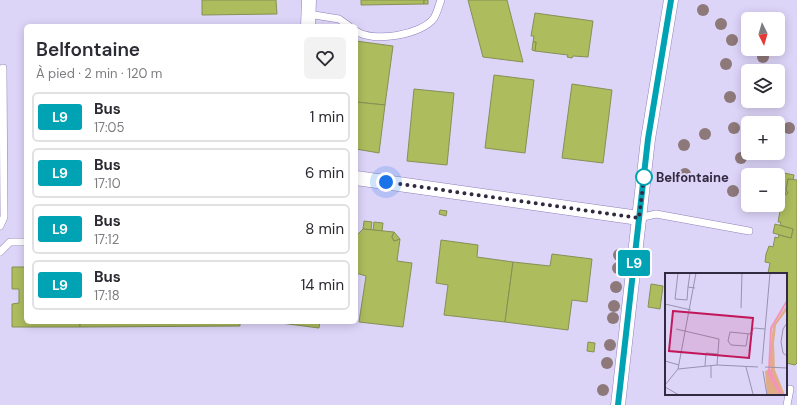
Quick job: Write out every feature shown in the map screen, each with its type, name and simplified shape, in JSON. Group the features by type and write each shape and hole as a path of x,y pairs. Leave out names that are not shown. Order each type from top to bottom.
{"street":[{"path":"308,20 309,0"},
{"path":"618,405 648,139 671,0"},
{"path":"358,178 639,218"}],"lane":[{"path":"358,33 362,36 394,36 416,31 434,18 441,0"},
{"path":"308,20 339,19 346,24"},
{"path":"0,226 4,217 3,68"},
{"path":"639,218 656,214 749,231"},
{"path":"0,252 10,242 24,242"},
{"path":"787,405 790,389"}],"building":[{"path":"202,0 276,0 277,14 202,15"},
{"path":"361,0 424,0 424,4 361,5"},
{"path":"424,0 428,0 428,4 424,4"},
{"path":"468,0 507,0 523,62 483,57"},
{"path":"535,13 593,21 588,57 573,56 572,58 567,57 568,55 535,51 536,42 533,42 534,36 531,36"},
{"path":"358,41 393,46 385,105 358,102"},
{"path":"533,42 536,42 535,51 532,50"},
{"path":"494,75 534,80 525,153 485,148"},
{"path":"572,84 612,90 603,163 562,158"},
{"path":"414,89 454,93 447,165 407,161"},
{"path":"358,102 385,105 379,153 358,149"},
{"path":"785,173 794,175 793,180 788,179 786,190 788,193 786,195"},
{"path":"788,179 797,180 797,363 795,365 787,363 787,273 768,273 770,263 765,262 769,246 773,247 775,237 778,238 779,235 791,238 793,229 780,225 781,222 778,222 780,212 785,212 785,192 786,195 788,193 786,190"},
{"path":"440,210 447,211 446,216 439,214"},
{"path":"364,221 372,222 371,230 363,229"},
{"path":"374,222 383,223 382,231 373,230"},
{"path":"775,224 793,229 791,238 773,233"},
{"path":"363,229 394,232 392,237 394,241 400,239 397,261 412,263 403,327 359,322 366,276 358,274 358,234"},
{"path":"394,232 400,239 394,241 392,237"},
{"path":"441,240 478,245 477,257 513,262 505,322 444,315 448,285 436,283"},
{"path":"552,254 592,259 587,302 572,300 568,330 505,322 513,262 550,266"},
{"path":"12,267 24,267 24,324 80,324 80,327 12,327 12,304 19,303 19,289 12,289"},
{"path":"651,284 663,286 660,309 648,307"},
{"path":"80,324 240,324 240,326 80,327"},
{"path":"288,324 320,324 319,328"},
{"path":"588,342 595,343 594,352 587,351"}],"bus line":[{"name":"L9","path":"618,405 648,139 671,0"}],"place":[{"name":"Belfontaine","path":"644,177"}],"route":[{"path":"386,182 639,218 644,177"}]}
